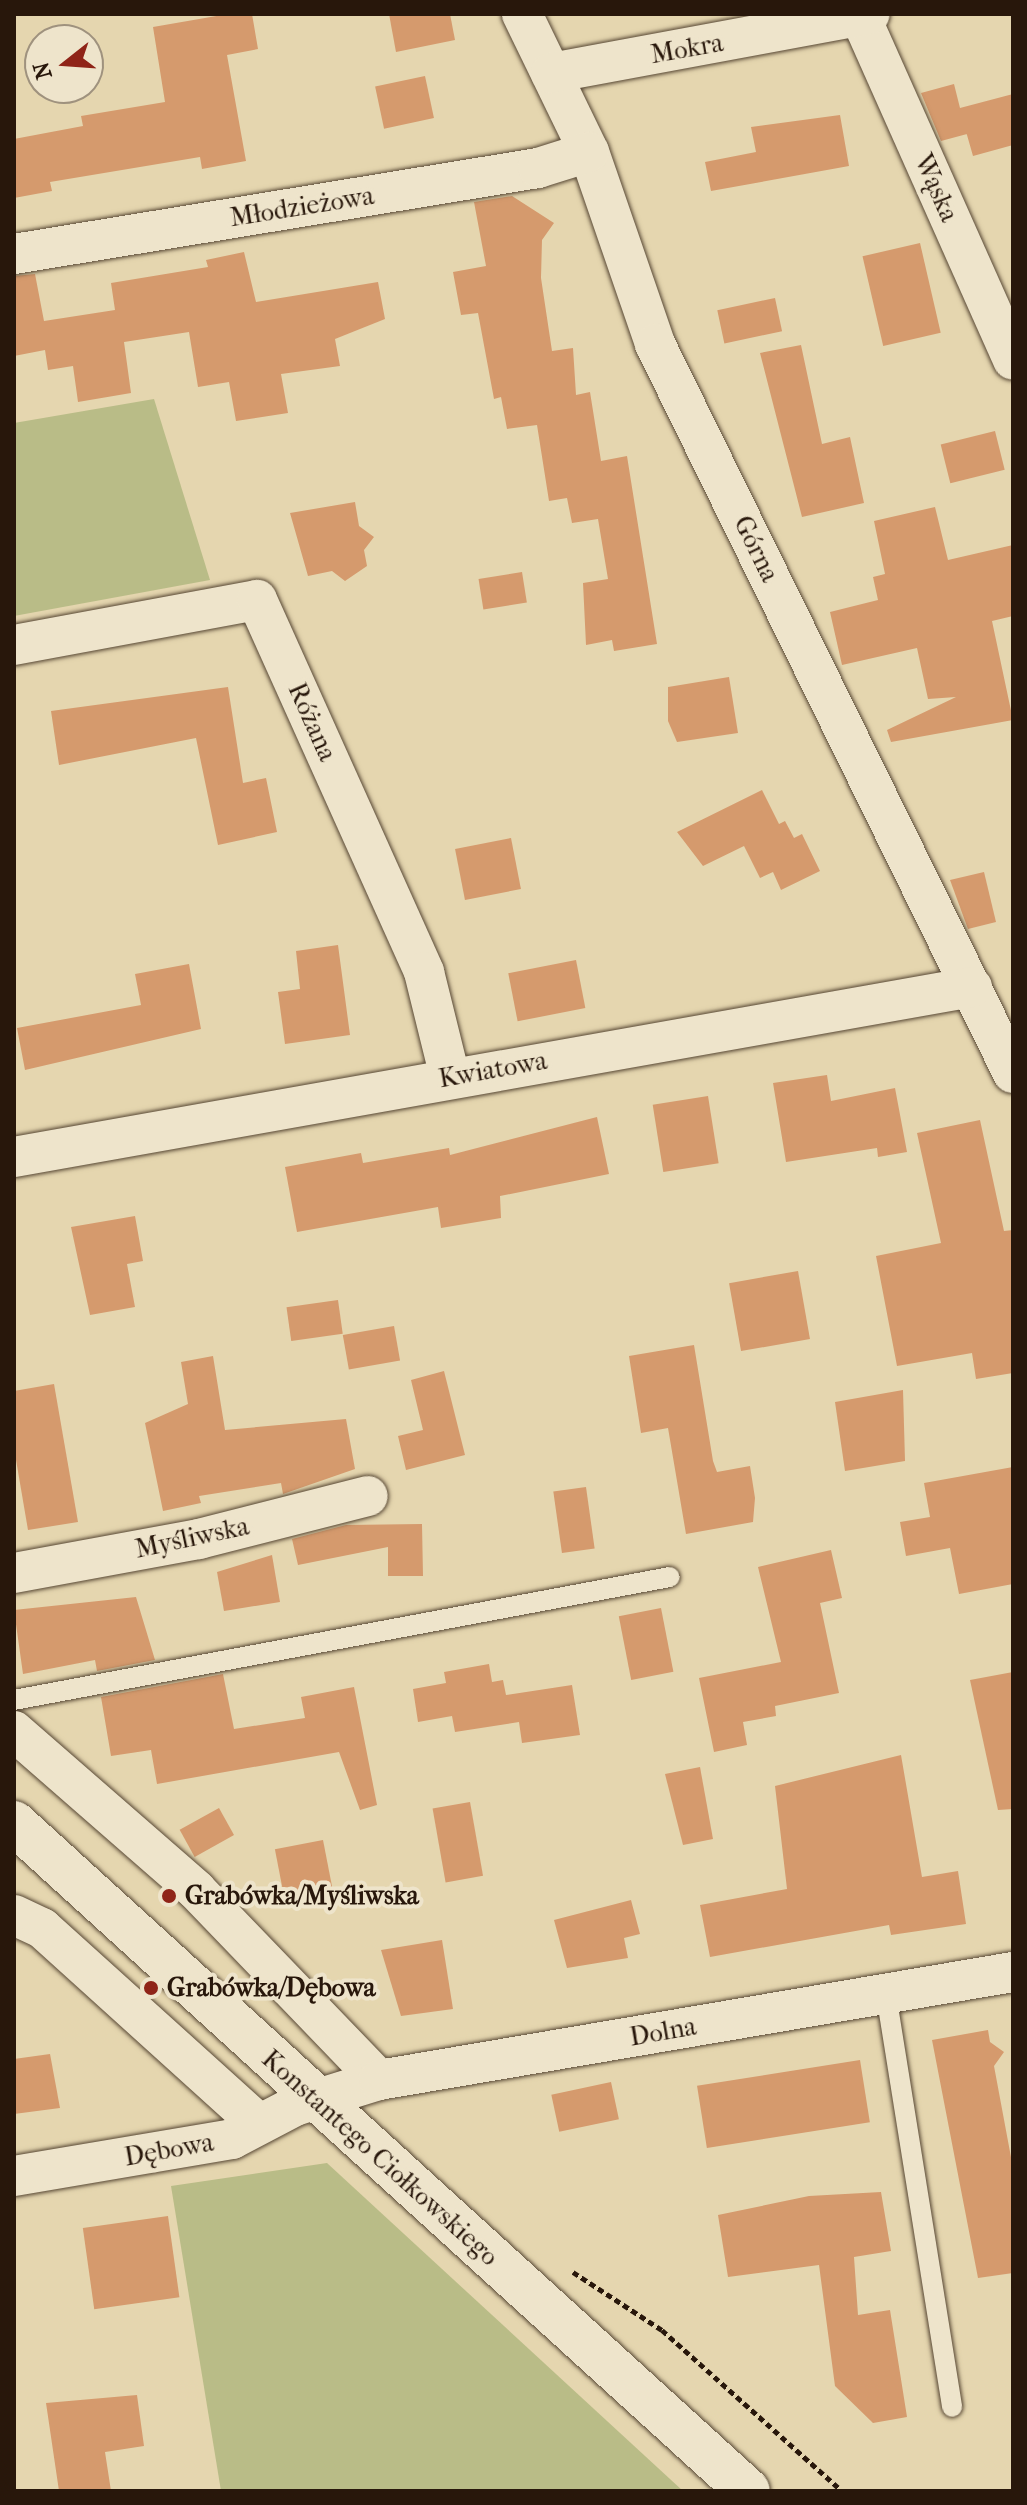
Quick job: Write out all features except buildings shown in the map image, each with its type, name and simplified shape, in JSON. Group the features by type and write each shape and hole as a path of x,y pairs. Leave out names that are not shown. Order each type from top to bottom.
{"street":[{"name":"Górna","path":"522,14 589,152 655,344 972,987 1004,1036 1013,1073"},
{"name":"Mokra","path":"551,73 865,15"},
{"name":"Wąska","path":"865,15 1013,360"},
{"name":"Młodzieżowa","path":"14,254 538,168 589,152"},
{"name":"Różana","path":"14,645 257,600 424,972 450,1077"},
{"name":"Kwiatowa","path":"14,1157 450,1077 972,987"},
{"name":"Myśliwska","path":"14,1573 199,1539 368,1496"},
{"path":"14,1731 196,1890 379,2080"},
{"name":"Konstantego Ciołkowskiego","path":"14,1823 748,2491"},
{"path":"14,1915 42,1928 258,2123"},
{"name":"Dolna","path":"315,2099 379,2080 1013,1972"},
{"name":"Dębowa","path":"14,2176 194,2147 315,2099"}],"lane":[{"path":"14,1700 670,1577"},
{"path":"886,1994 952,2407"}],"path":[{"path":"556,2262 662,2330 842,2491"}],"green space":[{"path":"154,399 210,580 14,616 14,423"},
{"path":"327,2163 683,2491 221,2491 171,2186"}],"place":[{"name":"Grabówka/Myśliwska","path":"169,1896"},
{"name":"Grabówka/Dębowa","path":"151,1988"}]}
